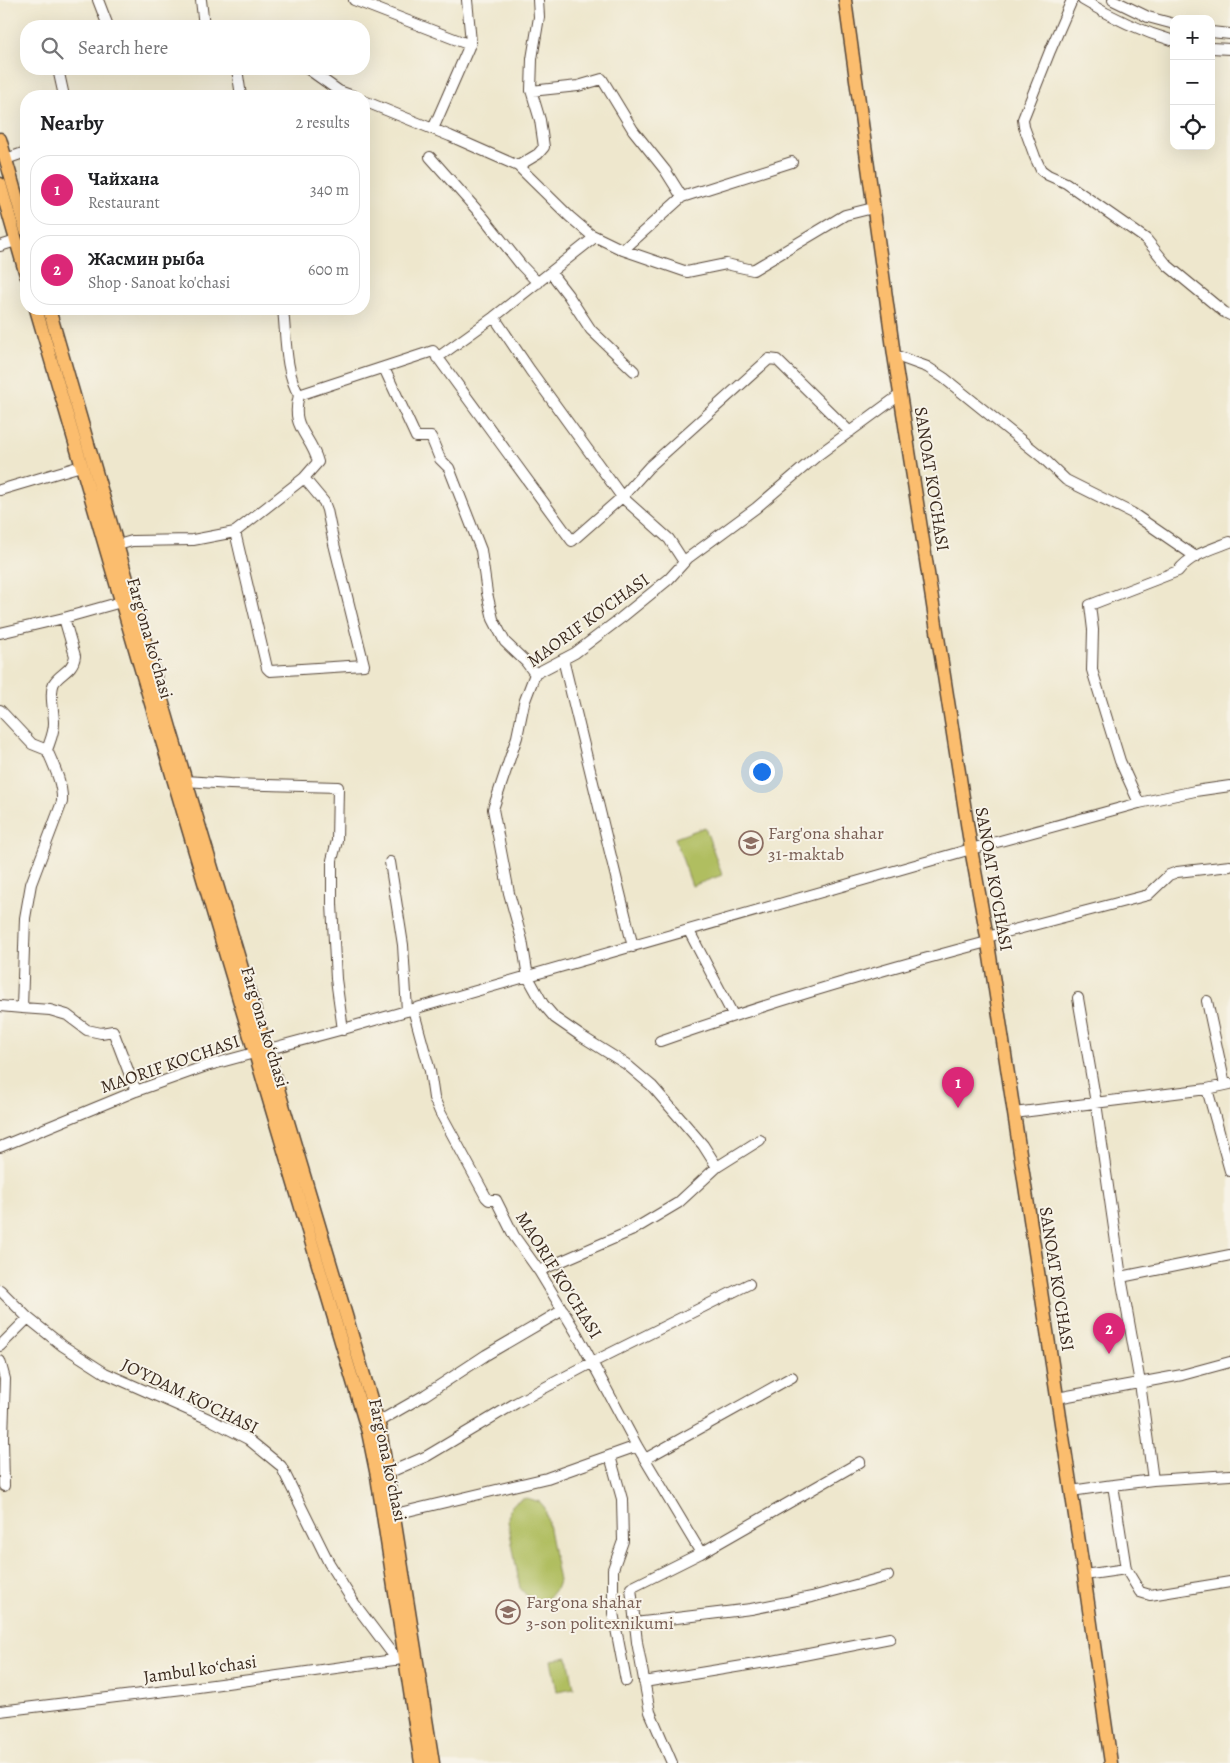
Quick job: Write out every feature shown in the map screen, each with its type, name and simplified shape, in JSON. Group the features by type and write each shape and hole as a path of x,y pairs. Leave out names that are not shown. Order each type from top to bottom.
{"main road":[{"name":"SANOAT KO'CHASI","path":"845,0 894,355 1014,1113 1111,1763"},
{"path":"0,139 20,209"},
{"path":"0,184 20,255"},
{"name":"Fargʻona koʻchasi","path":"38,315 81,466 111,547 186,781 260,1052 368,1432 377,1476 401,1659 421,1763"},
{"name":"Fargʻona koʻchasi","path":"51,315 111,547 121,602 260,1052 378,1422 395,1514 433,1763"}],"street":[{"path":"98,0 106,20"},
{"path":"201,0 203,20"},
{"path":"354,0 470,45"},
{"path":"433,129 471,42 467,0"},
{"path":"518,166 538,154 544,147 540,120 531,91 532,59 539,17 538,0"},
{"path":"1072,0 1023,119 1024,127 1041,170 1066,183 1146,239 1167,265 1230,315"},
{"path":"1084,0 1108,15 1143,32 1170,40"},
{"path":"1108,15 1114,1 1148,17 1170,23"},
{"path":"1215,32 1230,34"},
{"path":"1215,48 1230,49"},
{"path":"59,75 63,90"},
{"path":"239,75 240,90"},
{"path":"316,75 338,90"},
{"path":"531,91 578,86 602,79 634,130 665,170 682,197"},
{"path":"370,103 518,166 570,218 595,237 623,250 687,272 726,264 753,270 845,215 874,208"},
{"path":"6,159 20,154"},
{"path":"430,157 484,218 520,266 538,283"},
{"path":"623,250 682,197 792,162"},
{"path":"438,358 494,318 595,237"},
{"path":"0,246 16,241"},
{"path":"551,273 591,330 634,371"},
{"path":"111,547 132,541 193,540 235,532 304,478 318,462 316,453 297,421 296,407 299,395 293,386 284,315"},
{"path":"494,318 622,496 669,539 684,562"},
{"path":"299,395 433,352 572,541 622,496 649,467 768,359 777,360 850,432"},
{"path":"894,355 927,367 944,378 1042,457 1066,480 1132,513 1196,557"},
{"path":"384,368 416,437 431,437 440,459 449,468 481,550 486,593 493,619 505,642 526,662 534,674"},
{"name":"MAORIF KO'CHASI","path":"528,977 522,940 509,893 493,809 517,737 524,704 534,674 575,653 621,618 669,579 684,562 756,508 818,455 901,394"},
{"path":"0,490 81,466"},
{"path":"235,532 267,668 270,671 364,665 327,510 324,502 304,478"},
{"path":"1140,803 1120,761 1092,670 1093,630 1090,605 1178,571 1183,564 1208,550 1230,542"},
{"path":"0,633 121,602"},
{"path":"22,1008 25,918 31,884 62,802 56,770 47,750 53,732 52,691 54,682 65,674 74,662 64,618"},
{"path":"563,659 633,947"},
{"path":"0,710 32,744 47,750"},
{"path":"186,781 338,787 337,841 332,860 332,904 336,979 343,1030"},
{"name":"MAORIF KO'CHASI","path":"0,1147 136,1090 206,1066 343,1030 971,849 1140,803 1195,791 1230,786"},
{"path":"390,862 403,945 410,1010"},
{"path":"660,1041 733,1015 987,939 1148,895 1169,875 1177,872 1230,866"},
{"path":"689,931 733,1015"},
{"path":"528,977 543,1004 555,1018 626,1064 652,1086 703,1145 717,1166"},
{"path":"1078,998 1154,1480"},
{"path":"1014,1113 1207,1089 1228,1084 1207,1001"},
{"path":"0,1006 50,1010 67,1015 87,1030 113,1032 136,1090"},
{"name":"MAORIF KO'CHASI","path":"410,1010 430,1071 434,1098 440,1112 486,1197 489,1200 496,1200 514,1236 563,1310 637,1446 701,1553"},
{"path":"1207,1089 1230,1171"},
{"path":"538,1271 631,1231 678,1202 717,1166 760,1140"},
{"path":"1121,1277 1230,1256"},
{"path":"388,1473 427,1456 516,1403 593,1362 749,1284"},
{"name":"JO'YDAM KO'CHASI","path":"0,1290 28,1318 63,1346 105,1373 248,1438 281,1466 329,1564 354,1603 401,1659"},
{"path":"378,1422 563,1310"},
{"path":"0,1346 28,1318"},
{"path":"0,1361 6,1379 3,1436 4,1486"},
{"path":"1057,1398 1182,1375 1230,1362"},
{"path":"645,1459 792,1377"},
{"path":"395,1514 547,1478 637,1446"},
{"path":"610,1456 622,1499 623,1541 613,1569 613,1613 626,1681"},
{"path":"672,1763 650,1712 636,1642 631,1588 701,1553 860,1462"},
{"path":"1071,1491 1154,1480 1230,1475"},
{"path":"1113,1485 1126,1570 1140,1592 1150,1595 1230,1582"},
{"path":"1084,1575 1126,1570"},
{"path":"635,1623 751,1609 812,1597 888,1576"},
{"path":"644,1682 890,1638"},
{"name":"Jambul koʻchasi","path":"0,1711 401,1659"}],"green space":[{"path":"705,827 722,875 692,886 675,838"},
{"path":"527,1498 540,1502 545,1508 559,1581 557,1587 548,1598 542,1600 529,1598 520,1588 508,1521 509,1512 515,1502"},
{"path":"568,1657 574,1688 557,1691 551,1660"}],"place":[{"name":"Farg'ona shahar 31-maktab","path":"751,843"},
{"name":"Чайхана","path":"958,1108"},
{"name":"Жасмин рыба","path":"1109,1354"},
{"name":"Farg‘ona shahar 3-son politexnikumi","path":"508,1612"}]}
